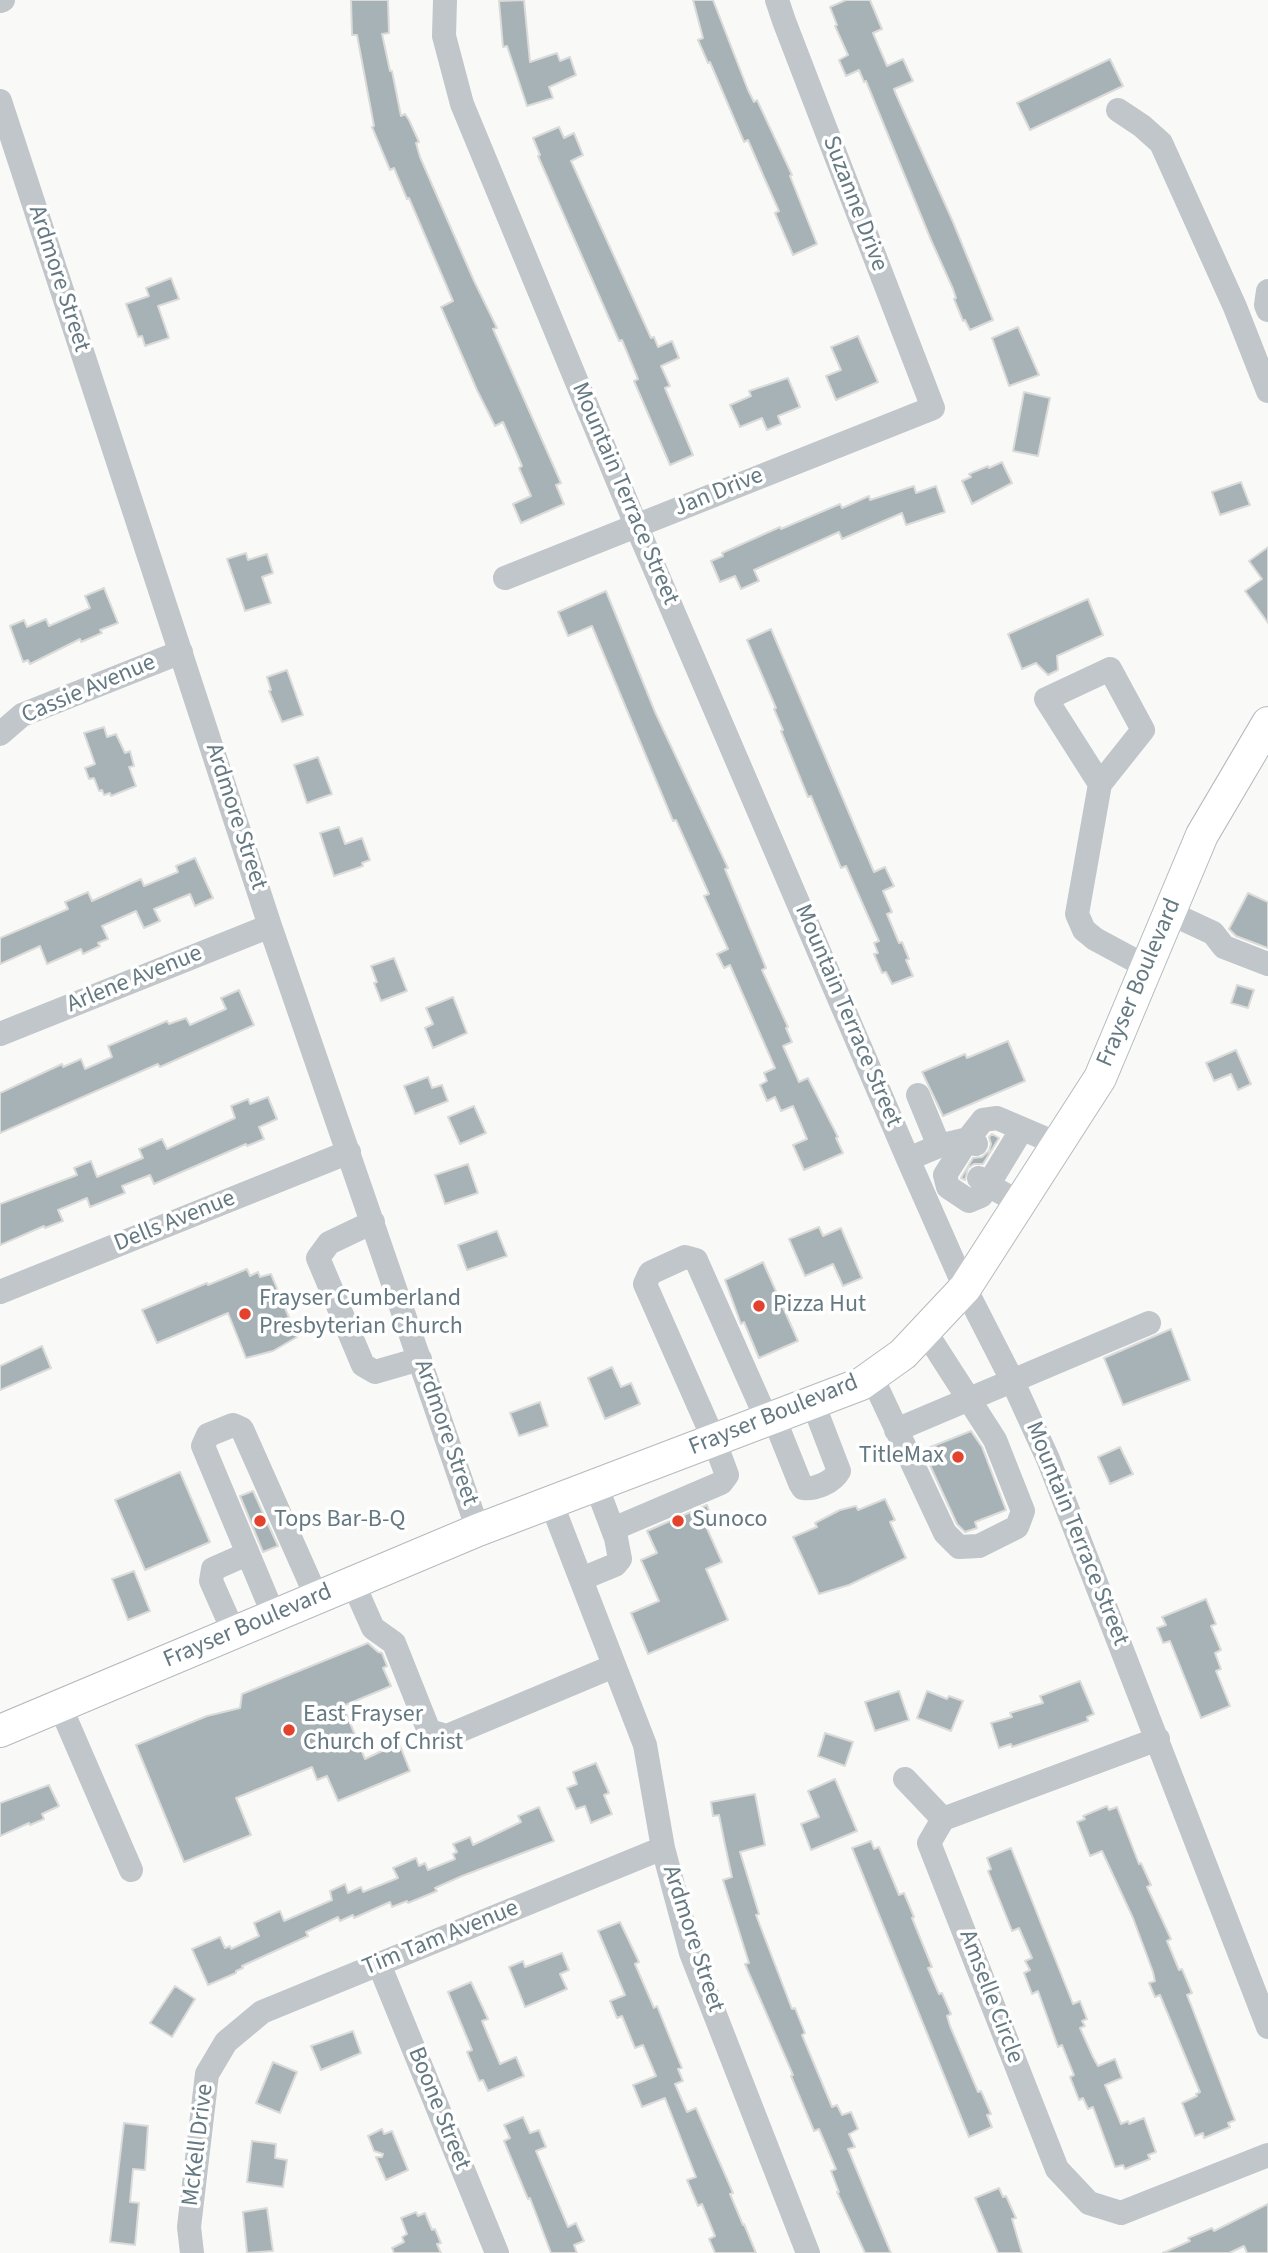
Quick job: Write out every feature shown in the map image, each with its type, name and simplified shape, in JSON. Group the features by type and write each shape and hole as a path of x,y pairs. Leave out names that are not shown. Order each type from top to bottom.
{"main road":[{"name":"Frayser Boulevard","path":"0,1731 478,1531 861,1384 903,1354 965,1288 1100,1078 1202,835 1267,727"}],"street":[{"name":"Mountain Terrace Street","path":"445,0 444,36 462,104 636,525 908,1159 965,1288 1040,1441 1268,2027"},
{"name":"Suzanne Drive","path":"778,0 783,21 933,408"},
{"name":"Ardmore Street","path":"0,102 270,926 478,1531"},
{"path":"1118,110 1142,125 1161,143 1236,307 1268,391"},
{"path":"1268,291 1268,310"},
{"name":"Jan Drive","path":"505,578 933,408"},
{"name":"Cassie Avenue","path":"0,734 22,715 181,652"},
{"path":"1100,784 1046,699 1110,669 1143,730 1100,784 1077,914 1084,930 1095,939 1147,967"},
{"path":"1170,912 1213,933 1224,947 1268,964"},
{"name":"Arlene Avenue","path":"0,1034 270,926"},
{"path":"918,1095 964,1168"},
{"path":"985,1150 983,1120 997,1118 1058,1144"},
{"path":"964,1168 985,1150 1022,1129"},
{"path":"964,1168 985,1150"},
{"name":"Dells Avenue","path":"0,1292 349,1152"},
{"path":"908,1159 964,1168 1020,1203"},
{"path":"373,1222 329,1243 318,1258 363,1365 375,1372 420,1359"},
{"path":"613,1529 721,1483 727,1475 645,1284 650,1273 685,1257 696,1260 803,1488 815,1487 836,1477 839,1471 813,1403"},
{"path":"896,1430 1149,1323"},
{"path":"872,1377 945,1533 959,1547 979,1546 1017,1527 1023,1511 995,1440 925,1331"},
{"path":"274,1616 203,1446 208,1436 233,1425 242,1429 317,1598"},
{"path":"1002,1457 1040,1441"},
{"path":"581,1579 615,1565 620,1559 613,1529 596,1485"},
{"name":"Ardmore Street","path":"551,1502 645,1745 663,1848 691,1953 808,2253"},
{"path":"234,1633 211,1581 213,1569 247,1554"},
{"path":"353,1583 373,1628 394,1643 429,1731 447,1736 614,1666"},
{"path":"60,1706 131,1870"},
{"path":"905,1779 943,1819 1157,1739"},
{"name":"Amselle Circle","path":"943,1819 929,1843 1057,2169 1089,2203 1121,2213 1268,2155"},
{"name":"Tim Tam Avenue","path":"226,2042 262,2012 663,1848"},
{"name":"Boone Street","path":"379,1964 497,2253"},
{"name":"McKell Drive","path":"192,2253 189,2228 207,2074 226,2042"}],"building":[{"path":"351,0 388,0 389,33 382,34 401,116 405,114 419,142 416,143 420,157 497,328 493,329 561,483 556,485 564,504 521,523 513,504 531,496 519,468 522,466 503,422 495,426 477,390 441,307 453,301 409,198 407,199 394,168 390,170 372,127 374,126 357,35 352,35"},
{"path":"524,0 530,62 557,53 560,61 570,57 576,75 549,87 553,98 527,106 507,46 503,47 499,1"},
{"path":"693,0 713,0 748,90 754,102 757,100 792,175 790,176 817,244 793,255 775,213 779,211 748,140 744,142 698,40 703,38"},
{"path":"846,0 870,0 882,29 873,33 887,66 903,59 913,81 894,89 895,92 993,320 970,330 965,320 963,321 953,289 866,81 864,82 859,70 846,76 839,60 848,55 830,7"},
{"path":"1110,59 1123,86 1030,130 1017,103"},
{"path":"559,127 564,138 574,133 583,155 571,161 651,338 654,337 658,347 672,341 679,358 661,366 670,386 665,388 693,455 670,465 634,381 638,379 622,340 619,341 538,156 540,155 533,138"},
{"path":"171,278 179,299 158,306 169,338 145,346 142,336 138,337 126,304 149,296 146,288"},
{"path":"1018,327 1039,375 1009,386 992,338"},
{"path":"858,336 878,382 836,400 826,376 841,370 831,347"},
{"path":"788,378 800,407 778,416 781,424 767,430 762,418 740,427 730,405 751,396 749,391"},
{"path":"1024,392 1050,398 1038,456 1013,451"},
{"path":"1002,462 1012,483 972,504 962,481 971,477 969,474"},
{"path":"1241,482 1250,505 1220,515 1212,492"},
{"path":"914,486 916,493 936,486 945,512 906,525 902,513 842,539 839,532 754,570 759,581 741,589 735,576 720,582 711,561 723,556 722,553 840,504 842,508 869,496 870,500"},
{"path":"1268,547 1268,623 1245,591 1262,579 1249,561"},
{"path":"246,553 248,560 267,554 273,573 262,577 271,603 245,611 227,559"},
{"path":"104,588 118,623 100,630 102,633 81,642 80,639 30,664 28,660 23,662 10,626 24,620 27,627 46,619 49,626 90,608 85,596"},
{"path":"606,591 655,712 728,868 725,869 766,968 762,970 788,1027 786,1028 792,1042 783,1046 799,1082 808,1078 838,1137 836,1138 843,1153 804,1170 793,1145 807,1139 793,1106 781,1111 775,1097 767,1101 760,1085 767,1081 764,1073 775,1068 730,965 724,968 717,954 728,949 704,896 709,894 676,820 673,821 592,626 568,636 558,612"},
{"path":"1088,599 1103,635 1057,656 1058,670 1048,675 1036,663 1022,669 1008,634"},
{"path":"771,629 874,872 885,867 894,886 883,891 892,912 887,914 899,943 902,942 913,976 892,984 886,972 882,973 874,954 878,953 874,943 879,941 846,866 841,868 811,796 808,797 781,731 783,730 774,709 776,708 747,640"},
{"path":"287,670 303,715 282,722 269,691 271,690 267,677"},
{"path":"104,727 107,737 116,734 125,753 130,751 134,766 129,767 136,786 111,796 110,793 104,795 102,790 99,791 94,778 89,779 85,768 95,764 84,733"},
{"path":"318,757 332,794 307,803 294,765"},
{"path":"339,827 345,844 362,838 370,860 362,863 363,866 334,876 320,833"},
{"path":"195,858 213,898 195,906 190,894 154,909 160,921 144,928 136,911 102,926 108,939 83,954 81,949 47,964 40,946 0,964 0,938 68,909 65,902 88,892 92,901 141,879 144,886 178,872 176,866"},
{"path":"1248,893 1268,902 1268,948 1236,936 1229,929"},
{"path":"394,958 407,991 381,1001 371,966"},
{"path":"1237,985 1254,990 1248,1008 1231,1003"},
{"path":"239,990 254,1025 0,1133 0,1093 62,1064 63,1067 81,1059 85,1069 112,1057 108,1046 167,1021 169,1024 186,1018 190,1025 226,1009 221,998"},
{"path":"453,997 467,1033 433,1048 425,1028 433,1024 426,1008"},
{"path":"1008,1041 1025,1081 943,1116 922,1072 965,1054 967,1058"},
{"path":"1236,1050 1251,1084 1238,1090 1231,1074 1214,1081 1206,1063"},
{"path":"428,1077 432,1088 442,1085 448,1101 415,1114 404,1086"},
{"path":"268,1097 277,1119 259,1127 264,1139 247,1146 246,1144 154,1184 150,1175 122,1186 125,1193 90,1207 87,1198 58,1210 63,1221 0,1245 0,1204 77,1175 74,1168 91,1161 97,1177 143,1158 139,1149 162,1139 167,1149 235,1118 231,1106 248,1099 250,1104"},
{"path":"474,1106 486,1133 460,1144 448,1117"},
{"path":"992,1134 999,1138 983,1164 974,1164 968,1168 965,1180 961,1178 973,1158 982,1157 989,1151 989,1137"},
{"path":"468,1164 478,1193 445,1204 435,1175"},
{"path":"819,1227 823,1236 841,1228 862,1278 843,1286 833,1264 805,1276 789,1239"},
{"path":"497,1231 507,1256 467,1270 458,1245"},
{"path":"763,1262 798,1341 759,1358 744,1322 741,1324 725,1280"},
{"path":"247,1269 250,1276 258,1272 260,1277 271,1274 297,1337 273,1351 246,1358 228,1313 157,1343 142,1310"},
{"path":"1171,1329 1190,1380 1123,1405 1104,1358"},
{"path":"42,1346 51,1368 0,1390 0,1366"},
{"path":"612,1367 621,1387 631,1383 640,1404 605,1419 588,1378"},
{"path":"540,1402 548,1426 519,1436 510,1413"},
{"path":"971,1431 982,1447 1006,1510 975,1522 977,1528 965,1532 957,1524 923,1450"},
{"path":"1120,1447 1133,1474 1110,1484 1098,1457"},
{"path":"180,1472 210,1542 145,1570 115,1500"},
{"path":"253,1491 278,1546 263,1552 240,1496"},
{"path":"885,1499 895,1520 890,1522 906,1558 849,1585 819,1594 793,1537 817,1527 815,1523 840,1510 856,1506 858,1510"},
{"path":"707,1505 712,1519 704,1522 722,1562 706,1569 728,1620 648,1654 631,1613 659,1601 641,1560 657,1553 647,1531"},
{"path":"134,1571 150,1611 128,1620 112,1579"},
{"path":"1206,1599 1216,1624 1211,1626 1221,1650 1215,1653 1221,1669 1216,1671 1230,1706 1201,1718 1170,1641 1163,1643 1157,1628 1166,1625 1162,1617"},
{"path":"368,1643 382,1653 387,1666 383,1668 391,1686 343,1706 365,1759 399,1743 410,1771 338,1801 327,1776 317,1780 312,1767 236,1798 251,1835 184,1862 136,1745 207,1716 240,1708 242,1694"},
{"path":"1080,1681 1094,1714 1087,1717 1088,1721 1012,1747 1011,1744 999,1748 991,1723 1012,1717 1010,1713 1043,1703 1040,1696"},
{"path":"899,1691 909,1720 875,1731 865,1702"},
{"path":"927,1691 947,1699 949,1696 963,1701 951,1731 917,1718"},
{"path":"825,1733 853,1742 845,1766 818,1756"},
{"path":"596,1763 609,1793 604,1795 612,1814 591,1823 585,1806 576,1809 567,1788 577,1784 573,1772"},
{"path":"835,1779 857,1831 811,1850 801,1824 819,1817 808,1791"},
{"path":"49,1785 59,1806 42,1814 44,1819 0,1836 0,1803"},
{"path":"755,1794 765,1845 740,1852 759,1914 756,1915 792,2009 795,2008 805,2033 802,2035 832,2107 837,2105 842,2115 851,2112 858,2129 849,2134 855,2147 848,2149 891,2253 865,2253 837,2192 831,2171 836,2169 819,2129 814,2131 745,1964 749,1963 723,1880 732,1877 719,1815 713,1816 711,1802"},
{"path":"1107,1806 1109,1810 1117,1807 1139,1864 1141,1863 1151,1885 1147,1887 1171,1939 1167,1941 1179,1970 1182,1969 1192,1993 1187,1995 1235,2120 1228,2123 1230,2127 1204,2138 1203,2133 1195,2136 1182,2103 1200,2092 1160,1995 1155,1997 1149,1983 1155,1981 1153,1972 1133,1918 1102,1851 1090,1856 1077,1822 1085,1819 1083,1816"},
{"path":"539,1807 554,1841 462,1876 435,1888 437,1891 408,1903 407,1901 392,1907 390,1902 354,1918 353,1915 340,1921 338,1917 306,1932 308,1936 242,1966 236,1973 208,1985 192,1949 220,1937 225,1948 230,1946 231,1949 259,1936 254,1923 280,1911 284,1921 332,1900 330,1891 345,1884 348,1893 361,1887 363,1892 398,1878 393,1868 416,1858 419,1866 425,1863 428,1870 455,1859 453,1854 457,1852 453,1844 470,1837 473,1845 521,1822 518,1816"},
{"path":"871,1841 874,1849 879,1847 899,1895 904,1893 932,1967 928,1968 951,2014 947,2016 950,2026 978,2092 981,2091 991,2114 987,2115 992,2127 969,2137 852,1848"},
{"path":"1011,1848 1073,2004 1080,2001 1087,2019 1082,2021 1085,2026 1080,2028 1093,2057 1098,2066 1115,2059 1122,2078 1105,2085 1121,2124 1144,2118 1156,2152 1148,2155 1150,2159 1125,2169 1123,2165 1115,2167 1093,2107 1088,2109 1083,2098 1079,2100 1070,2077 1074,2075 1062,2045 1058,2047 1038,1991 1032,1994 1024,1973 1030,1970 1025,1961 1032,1958 1019,1928 1012,1931 988,1871 991,1869 987,1858"},
{"path":"620,1922 639,1962 635,1964 654,2008 657,2006 682,2068 678,2069 683,2081 675,2084 687,2112 696,2108 756,2253 715,2253 709,2239 715,2236 702,2204 698,2206 687,2180 696,2177 665,2098 642,2107 633,2085 656,2076 643,2045 635,2048 622,2016 617,2018 610,2001 625,1995 598,1931"},
{"path":"562,1953 569,1970 560,1974 567,1989 525,2007 509,1967 523,1961 525,1967"},
{"path":"471,1982 488,2019 482,2021 500,2064 516,2057 524,2076 488,2091 483,2080 479,2081 467,2052 472,2050 448,1992"},
{"path":"175,1986 195,1999 172,2037 150,2023"},
{"path":"353,2031 361,2053 321,2070 311,2046"},
{"path":"273,2062 297,2072 280,2113 256,2103"},
{"path":"523,2117 530,2133 539,2130 546,2147 536,2151 568,2227 576,2223 584,2241 574,2245 577,2253 551,2253 504,2141 510,2138 504,2125"},
{"path":"124,2123 148,2126 145,2170 133,2169 130,2202 139,2203 135,2245 110,2242"},
{"path":"382,2129 384,2134 392,2131 408,2170 386,2180 376,2157 382,2157 383,2154 374,2151 368,2136"},
{"path":"252,2141 276,2144 275,2158 287,2160 283,2187 247,2182"},
{"path":"999,2188 1003,2197 1006,2196 1016,2218 1012,2219 1022,2253 998,2253 975,2198"},
{"path":"1268,2204 1268,2253 1247,2253 1244,2246 1229,2253 1163,2253 1190,2241 1188,2238 1212,2228 1214,2231"},
{"path":"267,2208 273,2251 247,2253 243,2212"},
{"path":"416,2212 418,2216 425,2213 432,2230 435,2229 441,2243 437,2244 441,2253 394,2253 392,2248 404,2242 402,2237 407,2234 401,2218"}],"place":[{"name":"Pizza Hut","path":"759,1306"},
{"name":"Frayser Cumberland Presbyterian Church","path":"245,1314"},
{"name":"TitleMax","path":"958,1457"},
{"name":"Tops Bar-B-Q","path":"260,1521"},
{"name":"Sunoco","path":"678,1521"},
{"name":"East Frayser Church of Christ","path":"289,1730"}]}
